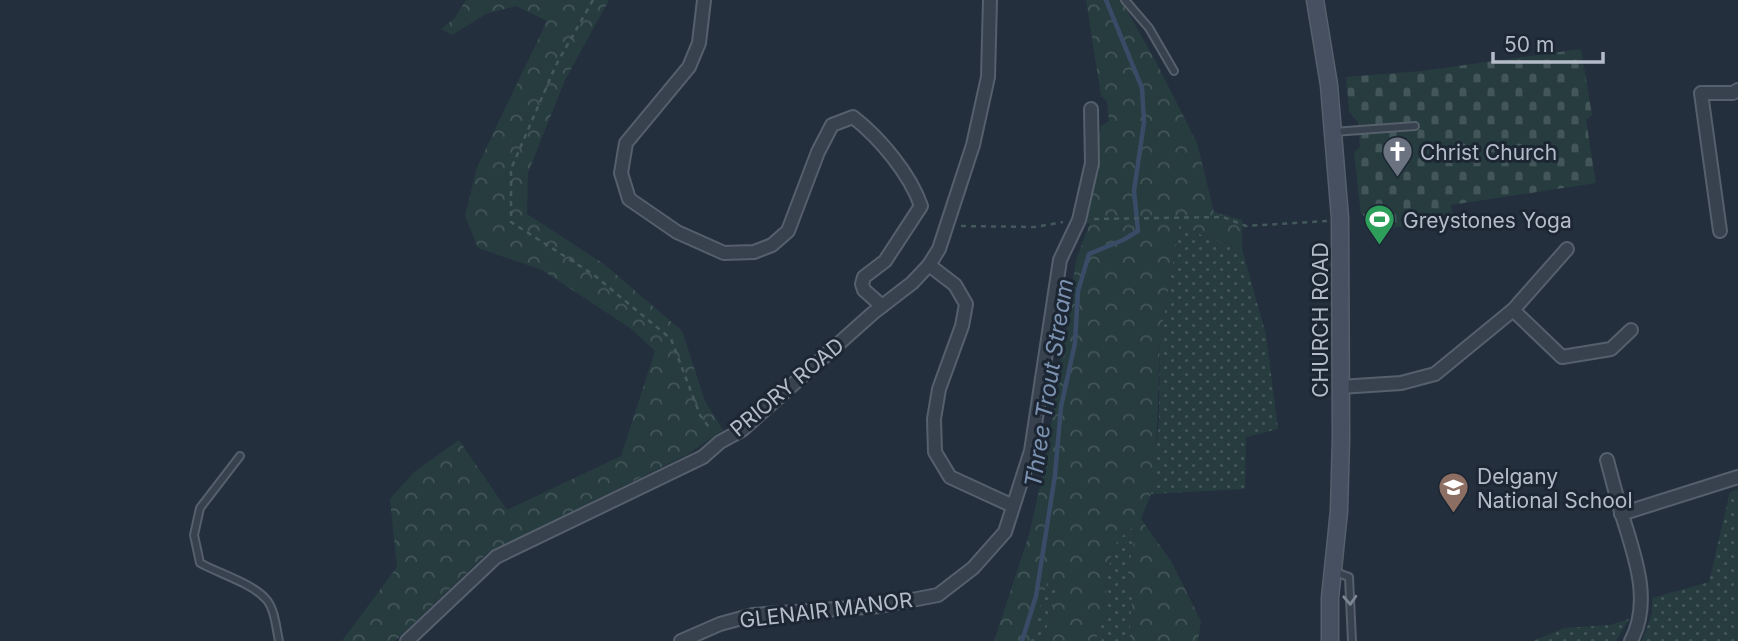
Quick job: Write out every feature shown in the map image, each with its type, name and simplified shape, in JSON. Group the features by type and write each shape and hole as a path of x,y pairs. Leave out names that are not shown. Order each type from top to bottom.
{"main road":[{"name":"CHURCH ROAD","path":"1315,0 1329,85 1340,219 1341,438 1339,511 1330,598 1331,641"}],"street":[{"path":"704,0 699,43 688,67 626,143 621,173 629,199 677,232 724,253 754,252 772,245 788,231 818,152 832,124 853,117 867,129 914,186 921,206 885,261 864,277 864,290 882,306"},
{"name":"PRIORY ROAD","path":"407,641 496,556 703,457 720,442 741,430 882,306 912,283 929,265 948,225 973,145 988,78 990,0"},
{"path":"1720,231 1701,93 1733,93 1738,89"},
{"name":"GLENAIR MANOR","path":"681,641 720,624 753,615 880,606 938,595 973,568 1005,532 1031,451 1060,260 1079,220 1092,163 1091,110"},
{"path":"1340,387 1401,383 1435,374 1513,310 1567,249"},
{"path":"929,265 955,285 966,304 962,326 939,389 934,419 934,452 950,477 1013,506"},
{"path":"1513,310 1562,357 1611,349 1631,330"},
{"path":"1607,460 1638,569 1641,603 1637,630 1631,641"},
{"path":"1621,514 1738,477"}],"lane":[{"path":"1125,0 1149,28 1174,71"},
{"path":"1333,132 1415,126"},
{"path":"240,456 200,508 194,535 198,554 200,563 266,598 279,641"},
{"path":"1333,571 1349,577 1352,641"}],"path":[{"path":"593,0 556,65 511,169 511,222 594,275 671,339 700,415 720,442"},
{"path":"948,225 1035,227 1079,220 1130,217 1223,218 1245,226 1322,222"}],"green space":[{"path":"466,0 609,0 565,80 528,173 527,214 604,264 682,331 705,401 723,430 688,454 486,554 395,641 342,641 397,567 390,499 414,472 459,440 507,510 621,456 655,351 630,328 542,270 478,248 465,216 477,167 547,21 516,6 486,14 452,35 441,29 454,19"},
{"path":"1086,0 1121,0 1197,143 1214,212 1242,220 1242,249 1205,237 1180,222 1160,338 1156,458 1151,494 1141,519 1171,561 1201,621 1198,641 1128,641 1132,596 1127,578 1135,535 1132,528 1117,542 1111,555 1103,619 1094,641 1043,641 1059,587 1055,578 1048,579 1030,641 994,641 1029,535 1045,464 1076,260 1090,223 1082,223 1101,126 1109,121 1107,101 1101,96"},
{"path":"1581,49 1592,115 1586,120 1596,183 1451,205 1453,218 1386,229 1361,214 1354,153 1360,147 1358,122 1349,111 1346,77 1422,71"},
{"path":"1180,222 1205,237 1242,249 1266,335 1278,429 1246,437 1245,489 1151,494 1159,422 1160,338"},
{"path":"1738,489 1738,641 1642,641 1652,613 1652,598 1709,582 1730,492"},
{"path":"1132,528 1135,535 1127,578 1132,596 1128,641 1094,641 1103,619 1111,555 1117,541"},
{"path":"1056,578 1059,587 1043,641 1030,641 1048,579"},
{"path":"1629,619 1616,641 1533,641 1564,628 1610,625"}],"waterway":[{"name":"Three Trout Stream","path":"1022,641 1036,596 1055,475 1061,407 1075,343 1078,291 1089,254 1138,231 1134,191 1144,122 1142,88 1106,0"}],"place":[{"name":"Christ Church","path":"1397,179"},
{"name":"Greystones Yoga","path":"1380,247"},
{"name":"Delgany National School","path":"1454,515"}]}
